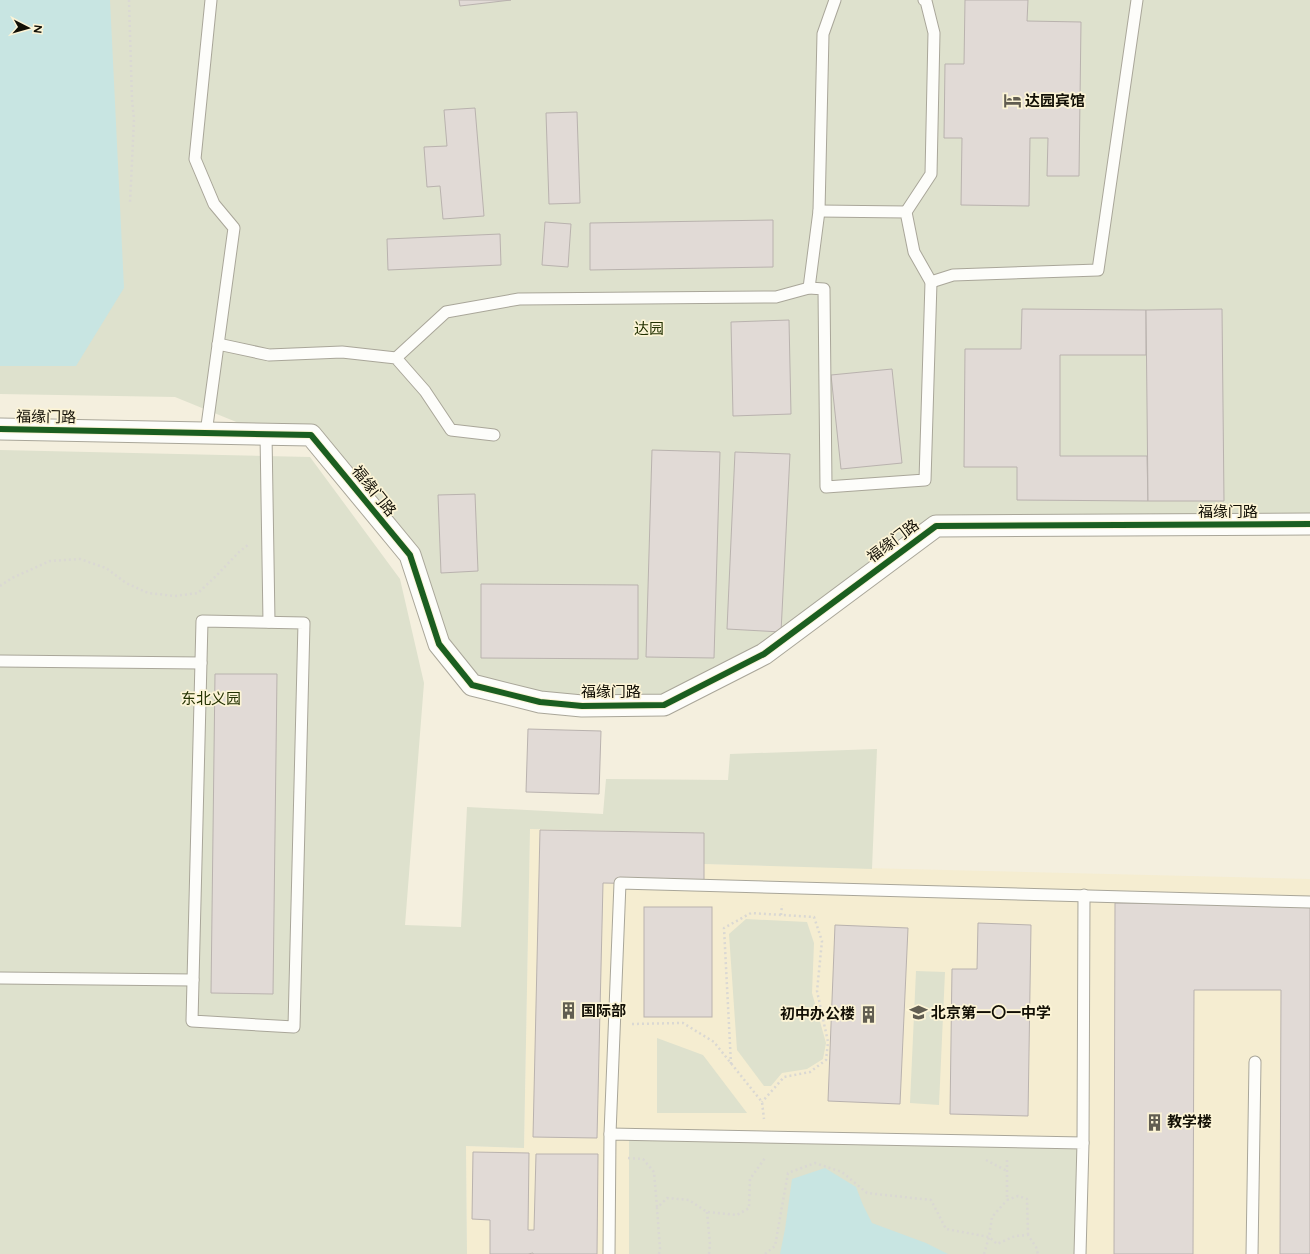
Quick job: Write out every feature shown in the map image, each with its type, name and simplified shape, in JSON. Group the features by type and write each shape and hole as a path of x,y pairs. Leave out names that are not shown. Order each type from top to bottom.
{"street":[{"name":"福缘门路","path":"0,429 311,435 410,555 439,644 472,685 540,702 582,706 664,705 764,654 936,526 1310,524"}],"lane":[{"path":"206,433 234,228 214,204 195,159 211,0"},
{"path":"809,288 819,211 823,34 835,0"},
{"path":"396,358 446,312 519,299 776,297 809,288 824,289 826,487 925,480 932,282 914,252 906,212 931,174 934,33 926,1 924,0"},
{"path":"932,282 953,275 1098,270 1137,0"},
{"path":"819,211 906,212"},
{"path":"218,344 269,355 342,352 396,358 425,391 451,430 494,435"},
{"path":"266,434 269,622"},
{"path":"202,621 269,622 304,623 294,1027 192,1021 202,621"},
{"path":"0,661 202,663"},
{"path":"609,1254 610,1134 620,883 1310,902"},
{"path":"1080,1254 1083,1143 1084,896"},
{"path":"0,978 193,980"},
{"path":"1252,1254 1255,1062"},
{"path":"610,1134 1083,1143"}],"path":[{"path":"129,0 132,100 134,119 130,203"},
{"path":"0,586 12,578 50,561 80,559 106,568 126,583 148,593 175,596 198,593 239,552 268,532"},
{"path":"731,1064 724,928 751,913 814,917 822,941 817,991 828,1042 826,1060 810,1072 784,1076 762,1102"},
{"path":"614,1024 683,1023 714,1042 762,1102 766,1137 765,1158 750,1179 749,1208 737,1215 707,1212 689,1200 667,1198 658,1208"},
{"path":"1007,1142 1008,1200"},
{"path":"610,1156 642,1159 654,1172 658,1208 659,1254"},
{"path":"765,1254 775,1246 788,1173 815,1163 842,1172 866,1194 931,1200 946,1229 989,1237 997,1244 1015,1236 1028,1235"},
{"path":"984,1254 989,1237 992,1217 1008,1200 1018,1196 1027,1199 1028,1235 1036,1247 1038,1254"},
{"path":"707,1212 710,1244 709,1254"}],"shaded area":[{"name":"北京第一〇一中学","path":"530,829 704,833 704,864 1310,879 1310,1254 467,1254 466,1146 524,1148"}],"green space":[{"name":"达园","path":"0,0 1310,0 1310,521 936,526 764,654 664,705 472,685 439,644 410,555 311,435 266,434 175,397 0,394"},
{"name":"东北义园","path":"0,450 310,457 400,579 424,683 405,925 461,927 467,807 603,814 606,779 728,780 730,754 877,749 872,869 704,864 704,833 530,829 524,1148 466,1146 467,1254 0,1254"},
{"path":"746,919 807,922 814,943 812,993 826,1043 823,1059 807,1069 782,1073 771,1086 764,1086 737,1050 729,934"},
{"path":"916,971 945,972 939,1105 910,1103"},
{"path":"657,1038 703,1055 747,1113 657,1113"},
{"path":"629,1134 1083,1143 1080,1254 629,1254"}],"water":[{"path":"0,0 110,0 124,288 76,366 0,366"},
{"path":"825,1168 856,1187 872,1223 926,1243 948,1254 780,1254 792,1179"}],"building":[{"path":"459,0 511,0 460,6"},
{"name":"达园宾馆","path":"965,0 1028,0 1027,21 1081,22 1079,176 1047,176 1048,138 1030,138 1029,206 961,205 962,138 944,138 945,64 964,64"},
{"path":"475,108 484,216 443,219 440,186 427,187 424,147 447,146 444,110"},
{"path":"577,112 580,203 549,204 546,113"},
{"path":"773,220 773,267 590,270 590,223"},
{"path":"545,222 571,224 568,267 542,265"},
{"path":"500,234 501,265 388,270 387,239"},
{"path":"1022,309 1146,310 1146,355 1060,355 1060,456 1147,456 1148,501 1017,500 1017,467 964,467 965,349 1021,349"},
{"path":"1222,309 1224,501 1148,501 1146,310"},
{"path":"789,320 791,414 733,416 731,322"},
{"path":"892,369 902,463 841,469 831,375"},
{"path":"652,450 720,452 714,658 646,657"},
{"path":"735,452 790,454 781,632 727,629"},
{"path":"475,494 478,571 441,573 438,495"},
{"path":"481,584 638,585 638,659 481,658"},
{"path":"215,674 277,674 273,994 211,993"},
{"path":"528,729 601,731 599,794 526,792"},
{"name":"国际部","path":"540,830 704,833 704,885 603,883 597,1138 533,1137"},
{"name":"教学楼","path":"1115,903 1310,903 1310,1254 1280,1254 1281,990 1194,990 1193,1254 1114,1254"},
{"path":"644,907 712,907 712,1017 644,1017"},
{"path":"978,923 1031,925 1028,1116 950,1114 952,969 977,969"},
{"name":"初中办公楼","path":"835,925 908,928 900,1104 828,1101"},
{"path":"473,1152 529,1153 528,1230 534,1230 536,1154 598,1154 597,1254 490,1254 490,1220 472,1219"}],"cycle path":[{"path":"0,429 311,435 410,555 439,644 472,685 540,702 582,706 664,705 764,654 936,526 1310,524"}],"place":[{"name":"达园宾馆","path":"1012,101"},
{"name":"国际部","path":"568,1011"},
{"name":"北京第一〇一中学","path":"918,1013"},
{"name":"初中办公楼","path":"868,1014"},
{"name":"教学楼","path":"1154,1122"}]}
